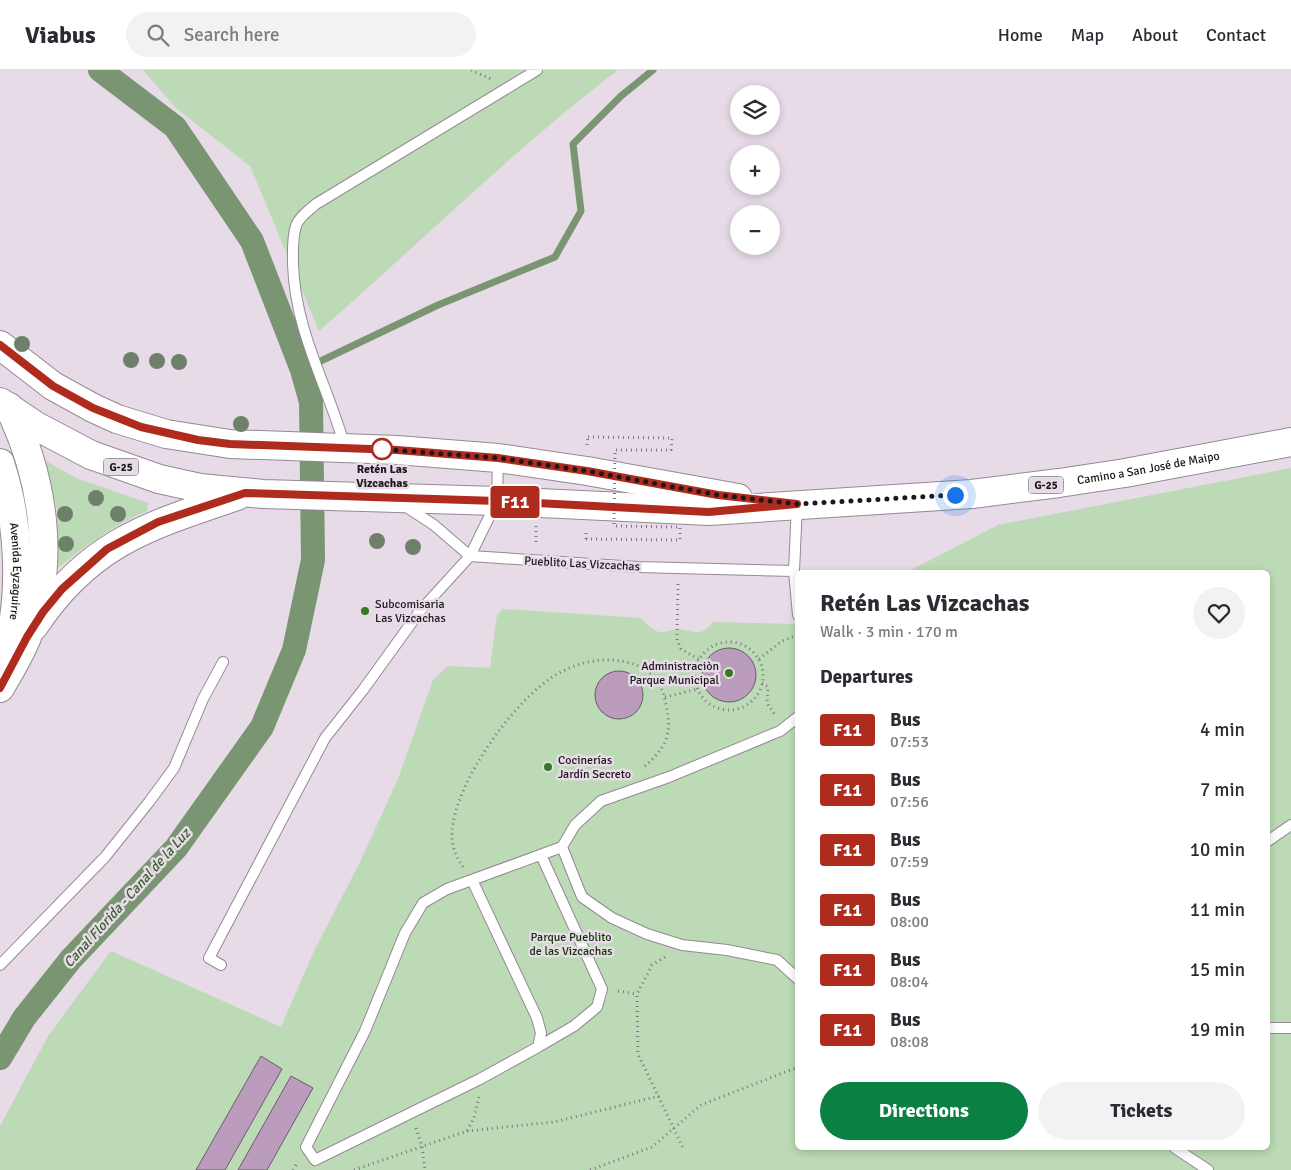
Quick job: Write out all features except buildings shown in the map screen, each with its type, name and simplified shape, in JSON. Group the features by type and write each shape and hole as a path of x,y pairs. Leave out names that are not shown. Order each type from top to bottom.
{"main road":[{"name":"Camino a San José de Maipo","path":"0,345 53,386 117,418 166,434 198,440 262,445 344,448 498,458 587,471 718,495 797,504"},
{"name":"G-25","path":"3,400 60,440 120,466 159,479 200,488 254,494"},
{"name":"Avenida Eyzaguirre","path":"0,679 12,642 36,604 42,562 41,511 32,462 3,400"},
{"name":"Camino a San José de Maipo","path":"254,494 497,501 709,512 797,504 952,495 1049,485 1125,474 1291,442"},
{"name":"Avenida Eyzaguirre","path":"0,463 12,511 16,541 16,584 12,642 0,688"},
{"path":"12,642 62,589 107,549 158,522 254,494"}],"lane":[{"path":"344,448 334,410 302,327 294,285 293,250 296,224 316,204 537,70"},
{"path":"221,965 210,958 325,738 363,690 420,610 470,556 497,501 498,458"},
{"path":"389,497 434,524 470,556"},
{"path":"795,582 797,504"},
{"name":"Pueblito Las Vizcachas","path":"470,556 536,562 794,571"},
{"path":"0,966 98,864 149,802 174,768 203,699 223,662"},
{"path":"541,855 602,990 597,1008 574,1026 480,1079 315,1160 306,1147 365,1030 405,933 423,904 446,889 562,847 575,825 601,800 668,777 784,727 795,719"},
{"path":"1270,839 1291,825"},
{"path":"562,847 582,897 612,918 647,934 682,945 727,950 778,960 795,976"},
{"path":"472,880 537,1018 541,1033 538,1047"},
{"path":"1270,1028 1291,1028"},
{"path":"1178,1150 1208,1170"}],"path":[{"path":"586,539 680,540 680,527 614,526 615,450 672,450 672,438 588,437"},
{"path":"536,503 536,562"},
{"path":"678,568 677,640 681,649 700,660"},
{"path":"759,659 782,641 795,636"},
{"path":"724,643 744,646 759,659 763,668 762,683 756,697 748,704 730,710 710,705 698,689 696,679 700,660 706,652 724,643"},
{"path":"472,880 456,856 452,834 456,809 480,758 516,708 548,680 584,662 612,658 641,665 653,675 665,697 668,713 668,738 660,752 641,769"},
{"path":"762,683 768,687 769,706 784,727"},
{"path":"665,697 698,689"},
{"path":"682,945 652,965 637,994 638,1054 683,1148"},
{"path":"590,1170 652,1147 701,1105 795,1068"},
{"path":"467,1131 474,1118 480,1079"},
{"path":"354,1170 467,1131 554,1122 659,1096"},
{"path":"411,1113 422,1146 425,1170"}],"green space":[{"path":"143,70 618,70 541,132 319,331 250,166 176,108"},
{"path":"46,461 76,478 148,503 147,511 101,536 58,568 57,509 45,467"},
{"name":"Parque Pueblito de las Vizcachas","path":"1291,468 1291,1170 0,1170 0,1126 48,1036 111,951 281,1027 314,951 359,864 398,779 433,680 448,666 490,668 497,615 503,609 641,618 650,628 660,632 678,629 700,632 713,622 795,624 795,1150 1270,1150 1270,570 911,570 998,525"}],"waterway":[{"name":"Canal Florida - Canal de la Luz","path":"0,1058 24,1018 71,959 176,848 262,727 294,650 313,560 311,402 302,370 252,241 175,127 100,70"},
{"path":"302,370 438,305 555,257 581,211 573,144 621,96 653,70"}],"bus line":[{"name":"F11","path":"0,345 53,386 93,408 141,427 166,434 230,444 397,450 498,458 587,471 718,495 797,504 773,508 709,512 497,501 245,493 158,522 132,534 107,549 62,589 43,612 27,637 0,688"}],"place":[{"name":"Retén Las Vizcachas","path":"382,449"},
{"name":"Subcomisaria Las Vizcachas","path":"365,611"},
{"name":"Administraciòn Parque Municipal","path":"729,673"},
{"name":"Cocinerías Jardín Secreto","path":"548,767"}],"route":[{"path":"382,449 380,449 498,458 587,471 718,495 797,504 955,495"}]}
